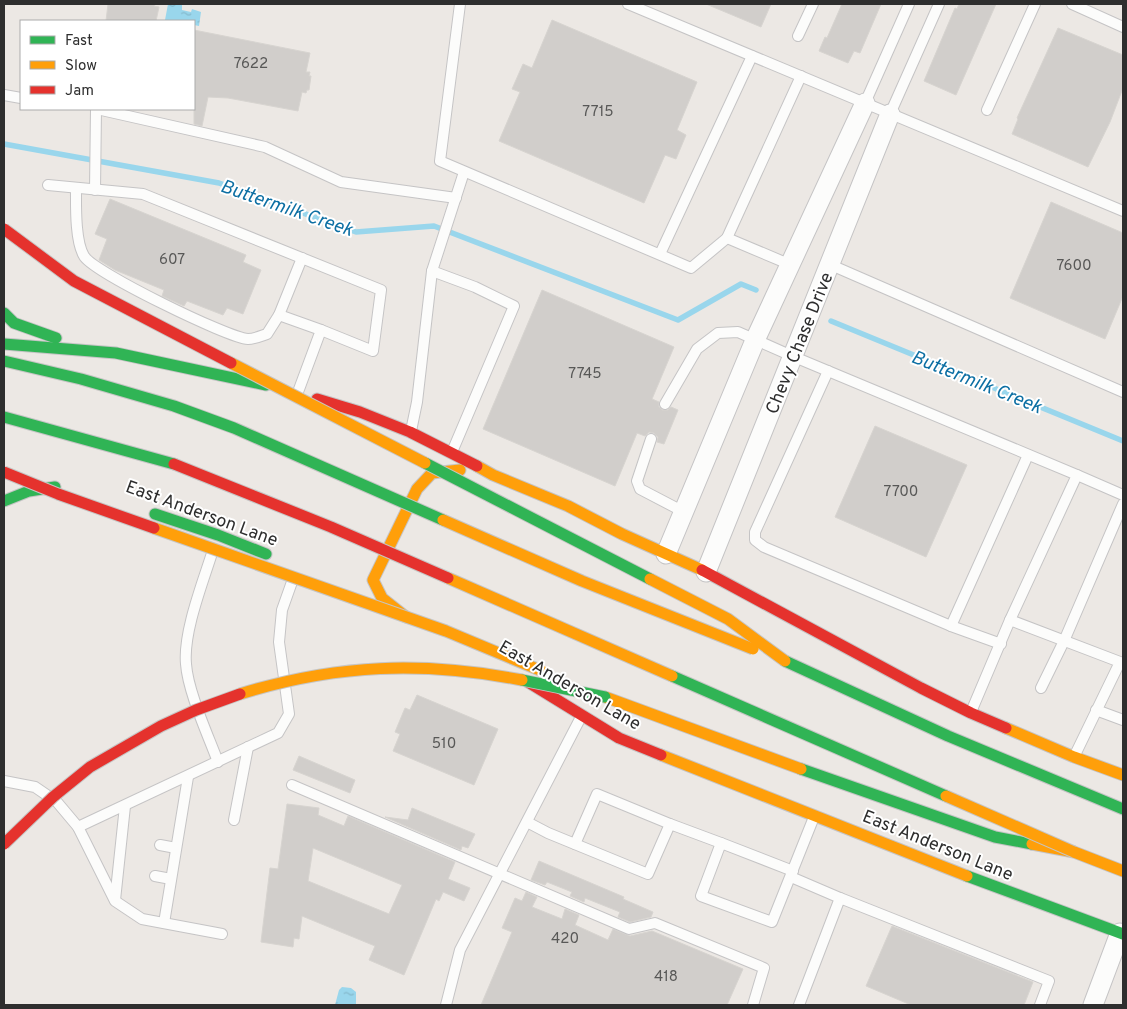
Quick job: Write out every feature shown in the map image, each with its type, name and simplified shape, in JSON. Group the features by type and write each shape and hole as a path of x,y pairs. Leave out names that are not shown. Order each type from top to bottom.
{"main road":[{"path":"4,228 25,246 74,281 728,618 785,662"},
{"path":"4,313 14,323 55,338 298,392 360,412 410,432 493,475 568,506 706,572 971,713 1074,758 1123,775"},
{"path":"4,344 116,353"},
{"path":"4,361 81,379 165,403 234,428 582,581 785,662 948,736 1123,809"},
{"path":"4,417 174,464 331,527 1074,852 1123,871"},
{"path":"413,623 382,598 373,580 417,489 432,473 448,470 456,469 493,475"},
{"path":"4,472 58,494 446,631 605,697 747,750 995,837 1074,852"},
{"path":"4,501 37,488 68,485 50,478"},
{"name":"East Anderson Lane","path":"143,510 218,535 279,559"},
{"name":"East Anderson Lane","path":"301,568 348,586 413,623 473,649 619,738 989,885 1122,931"},
{"path":"4,844 31,816 86,769 148,733 207,705 275,682 342,670 423,667 510,676 605,697"}],"street":[{"name":"Chevy Chase Drive","path":"666,554 756,338 866,103"},
{"name":"Chevy Chase Drive","path":"706,572 792,356 831,265 890,114"},
{"path":"1093,1005 1122,931"}],"lane":[{"path":"460,4 440,161 691,268 727,238 801,76"},
{"path":"628,4 1123,211"},
{"path":"798,36 813,4"},
{"path":"866,103 908,4"},
{"path":"890,114 939,4"},
{"path":"988,110 1035,4"},
{"path":"1078,5 1123,26"},
{"path":"660,254 752,56"},
{"path":"4,95 20,98"},
{"path":"95,190 96,110"},
{"path":"100,110 265,147 341,182 456,198"},
{"path":"410,432 416,402 432,271 464,172"},
{"path":"48,185 143,194 381,290 373,350 279,315"},
{"path":"76,188 78,233 84,257 114,277 179,313 248,339 267,334 279,315 302,258"},
{"path":"727,238 791,265"},
{"path":"831,265 1123,392"},
{"path":"432,271 475,287 514,306 451,453"},
{"path":"298,392 320,330"},
{"path":"665,404 696,349 718,333 738,332 1123,495"},
{"path":"828,371 754,532 755,540 764,547 951,626 1001,644"},
{"path":"651,439 637,481 640,488 684,512"},
{"path":"951,626 1028,456"},
{"path":"971,713 1010,620 1077,475"},
{"path":"1041,688 1123,504"},
{"path":"218,535 186,639 186,665 192,691 218,762"},
{"path":"78,827 278,733 289,714 279,642 282,610 301,568"},
{"path":"1010,620 1122,659 1074,758"},
{"path":"1096,710 1123,720"},
{"path":"446,1005 460,950 582,715"},
{"path":"234,820 248,748"},
{"path":"164,923 188,776"},
{"path":"4,781 34,787 57,802 78,827 115,901 142,919 222,934"},
{"path":"292,785 629,928 655,923 764,968 753,1005"},
{"path":"575,844 598,794 721,843 792,874 840,898 1049,981 1040,1005"},
{"path":"115,901 122,872 126,840 125,806"},
{"path":"721,843 701,896 772,922 815,815"},
{"path":"526,822 648,874 670,824"},
{"path":"160,845 176,848"},
{"path":"155,876 171,879"},
{"path":"799,1005 840,898"}],"water":[{"path":"168,4 182,4 182,10 191,12 192,9 201,12 199,26 195,25 195,20 165,20"},
{"path":"342,987 351,988 356,992 356,1005 335,1005 339,990"}],"building":[{"path":"108,4 155,4 154,6 159,7 156,20 106,20"},
{"path":"706,4 771,4 761,27"},
{"path":"842,4 881,4 860,53 854,51 848,63 819,51"},
{"path":"959,4 996,4 956,95 924,81 955,8 957,9"},
{"path":"552,20 697,82 677,130 686,135 676,159 665,155 644,203 499,141 520,92 512,89 523,64 532,68"},
{"path":"1058,28 1123,55 1123,88 1110,122 1088,167 1012,134 1017,118"},
{"path":"195,30 310,53 306,72 310,72 309,76 311,76 309,90 306,93 302,92 298,111 228,98 208,97 202,126 194,124"},
{"path":"110,199 246,255 243,262 261,270 243,314 227,308 223,315 187,301 184,306 162,296 164,290 115,270 99,260 107,239 95,234"},
{"path":"1051,202 1123,233 1123,296 1105,339 1010,298"},
{"path":"542,290 674,347 652,399 659,402 659,407 662,410 668,410 671,407 678,410 664,444 657,442 658,437 654,433 649,432 645,436 637,433 615,486 483,429"},
{"path":"875,426 967,465 926,557 835,517"},
{"path":"417,695 498,729 474,785 393,751 400,734 395,732 405,708 410,710"},
{"path":"299,756 355,780 350,793 293,770"},
{"path":"287,804 319,808 318,815 344,826 348,816 455,862 448,879 470,888 464,901 443,892 439,901 436,899 404,975 369,960 375,946 302,916 299,939 294,938 293,947 261,942 270,868 278,869","holes":["313,848 402,885 389,914 308,881"]},
{"path":"412,808 475,834 468,848 462,846 461,850 385,817 408,820"},
{"path":"539,861 624,897 623,899 653,912 651,917 630,922 618,917 620,912 585,898 584,902 570,896 572,892 547,882 545,885 531,880"},
{"path":"526,892 537,897 532,907 562,919 565,909 579,915 575,925 608,940 613,929 630,936 652,931 743,969 727,1005 481,1005 512,932 502,928 515,898 522,901"},
{"path":"892,926 1033,982 1024,1005 911,1005 866,986"}],"waterway":[{"name":"Buttermilk Creek","path":"4,144 219,183 356,232 434,226 678,320 741,284 756,290"},
{"name":"Buttermilk Creek","path":"831,321 1123,441"}],"traffic: fast":[{"path":"4,313 14,323 56,338"},
{"path":"4,344 116,353 266,385"},
{"path":"4,361 81,379 174,406 234,428 443,520"},
{"path":"4,417 174,464"},
{"path":"425,463 650,579"},
{"path":"4,501 29,491 55,487"},
{"path":"155,514 218,535 266,554"},
{"path":"785,661 948,736 1123,809"},
{"path":"672,676 946,796"},
{"path":"522,680 605,697"},
{"path":"801,769 995,837 1032,844"},
{"path":"967,876 1123,934"}],"traffic: slow":[{"path":"231,363 425,463"},
{"path":"477,466 493,475 568,506 622,534 702,570"},
{"path":"406,617 382,598 373,580 417,489 432,473 460,470"},
{"path":"443,520 582,581 753,649"},
{"path":"154,528 446,631 542,671"},
{"path":"448,578 672,676"},
{"path":"650,579 728,619 785,661"},
{"path":"240,694 311,676 345,671 380,669 449,670 522,680"},
{"path":"605,697 801,769"},
{"path":"1006,728 1074,757 1123,775"},
{"path":"661,755 967,876"},
{"path":"946,796 1074,852"},
{"path":"1032,844 1074,852 1123,871"}],"traffic: jam":[{"path":"4,229 74,281 231,363"},
{"path":"317,399 360,412 410,432 477,466"},
{"path":"174,464 331,527 448,578"},
{"path":"4,472 58,494 154,528"},
{"path":"702,570 921,688 1006,728"},
{"path":"528,682 619,738 661,755"},
{"path":"4,844 53,797 90,767 161,726 196,710 240,694"}]}
